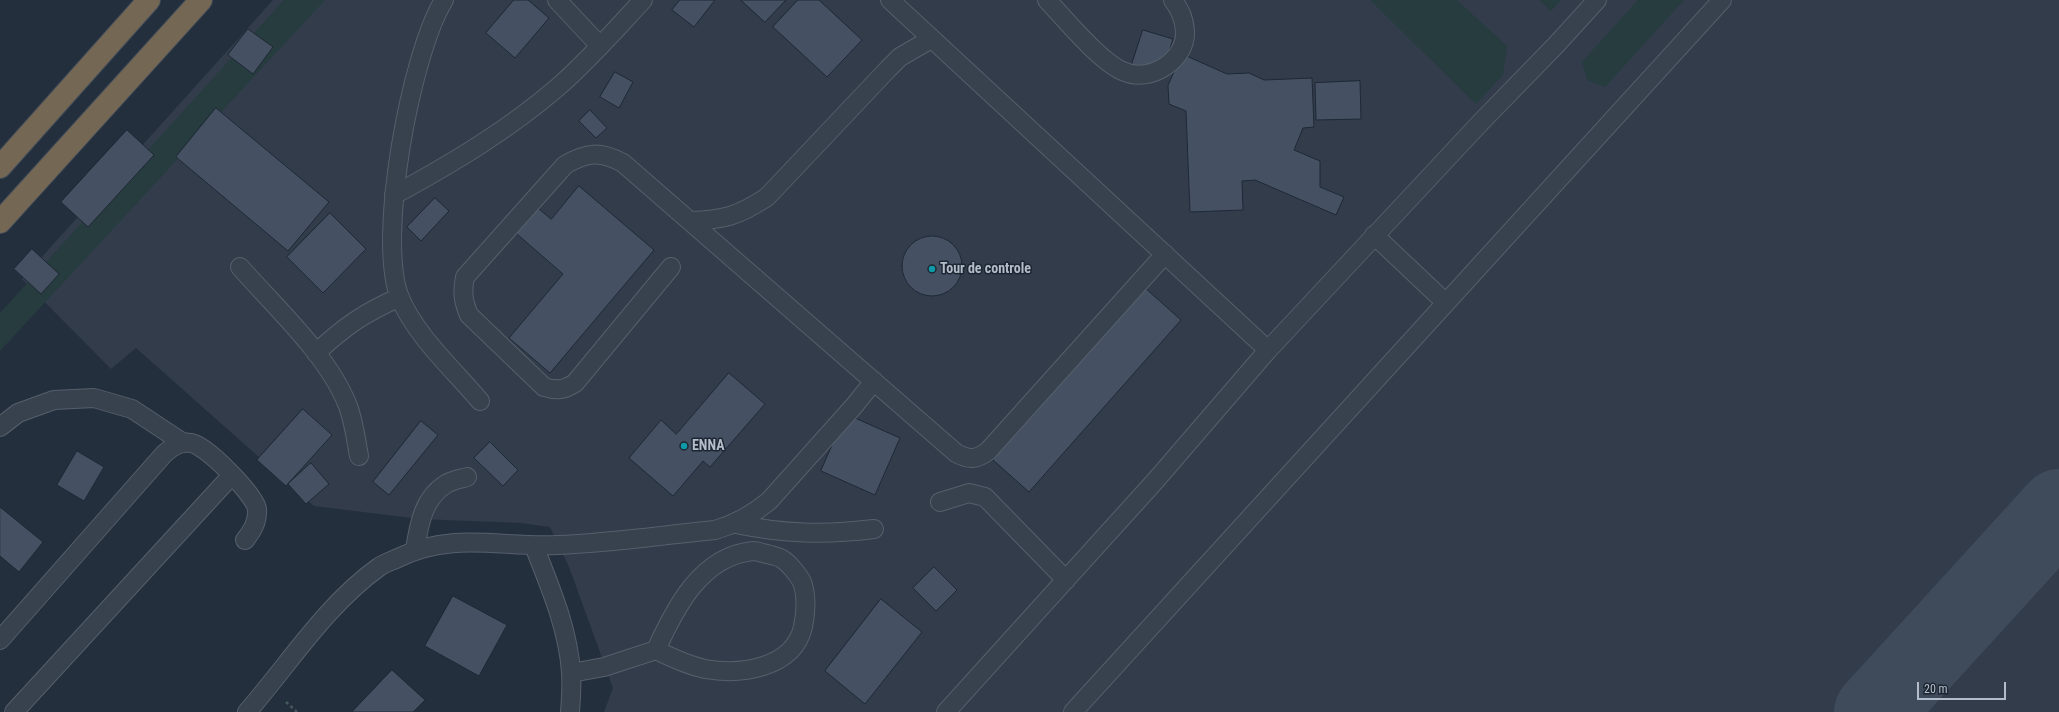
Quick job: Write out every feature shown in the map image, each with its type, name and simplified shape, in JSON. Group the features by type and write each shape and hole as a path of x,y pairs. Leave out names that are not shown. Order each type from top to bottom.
{"highway":[{"path":"0,166 149,0"},
{"path":"0,222 201,0"}],"lane":[{"path":"444,0 438,10 419,65 403,130 394,194 393,262 400,297 417,328 480,401"},
{"path":"557,0 600,46"},
{"path":"394,194 452,164 508,127 559,86 600,46 643,0"},
{"path":"890,0 1268,350"},
{"path":"1047,0 1108,62 1126,73 1146,75 1166,67 1179,52 1185,32 1182,12 1173,0"},
{"path":"946,712 1156,480 1268,350 1374,235 1597,0"},
{"path":"1073,712 1722,0"},
{"path":"690,222 720,220 745,212 767,197 900,57 931,39"},
{"path":"671,267 576,383 566,389 555,390 544,387 469,315 464,303 462,290 465,277 565,165 578,157 594,154 610,156 623,163 956,453 966,459 978,458 988,451 1165,254"},
{"path":"1374,235 1446,303"},
{"path":"240,267 316,353 338,384 348,407 355,431 358,456"},
{"path":"316,353 339,330 362,315 400,297"},
{"path":"247,712 326,617 350,592 380,566 416,549 454,542 493,542 534,546 715,530 736,524 753,514 769,501 854,406 874,381"},
{"path":"0,427 18,413 54,400 94,398 132,409 182,442 193,443 203,448 232,475 254,500 257,510 256,521 245,540"},
{"path":"0,640 164,454 172,447 182,442"},
{"path":"14,712 232,475"},
{"path":"416,549 420,519 430,499 446,484 467,476"},
{"path":"940,502 969,493 984,497 1066,580"},
{"path":"736,524 770,531 805,534 840,533 874,529"},
{"path":"534,546 554,597 567,640 572,673 570,712"},
{"path":"572,673 604,667 656,650 680,662 704,669 730,671 756,669 782,658 800,637 806,611 802,581 782,558 754,551 725,558 703,574 684,598 668,623 656,650"}],"shaded area":[{"path":"273,0 2059,0 2059,712 604,712 613,688 569,567 550,527 521,523 420,519 314,506 136,348 111,369 22,279"}],"green space":[{"path":"284,0 325,0 0,351 0,313"},
{"path":"1370,0 1457,0 1507,46 1503,75 1476,104"},
{"path":"1539,0 1561,0 1551,11"},
{"path":"1638,0 1684,0 1605,87 1587,80 1582,62"}],"building":[{"path":"514,0 528,0 549,18 515,58 486,33"},
{"path":"680,0 715,0 694,27 672,10"},
{"path":"741,0 786,0 765,22"},
{"path":"798,0 819,0 862,40 827,77 773,27"},
{"path":"248,29 273,47 253,74 228,55"},
{"path":"1143,30 1173,39 1161,76 1131,67"},
{"path":"1182,54 1227,74 1249,73 1264,80 1312,78 1314,127 1303,128 1294,150 1320,161 1320,187 1344,197 1336,215 1255,180 1242,181 1243,210 1190,212 1186,111 1169,104 1168,86"},
{"path":"615,72 633,82 619,108 600,97"},
{"path":"1360,81 1361,119 1316,120 1315,83"},
{"path":"216,108 329,202 288,251 176,157"},
{"path":"590,110 607,128 596,138 579,121"},
{"path":"127,130 154,155 88,227 61,202"},
{"path":"579,186 654,250 550,373 509,338 563,274 510,228 532,203 551,219"},
{"path":"435,198 449,211 421,241 407,227"},
{"path":"330,213 366,249 323,293 287,257"},
{"name":"Tour de controle","path":"926,236 938,236 949,241 957,249 962,260 960,278 949,291 938,296 926,296 915,291 907,283 902,272 902,260 907,249 915,241"},
{"path":"32,249 59,274 41,294 14,269"},
{"path":"1144,287 1181,320 1029,492 993,460"},
{"name":"ENNA","path":"729,373 765,404 710,467 703,461 673,496 629,458 661,420 676,434"},
{"path":"303,409 332,435 286,486 257,460"},
{"path":"846,414 900,438 875,495 821,471"},
{"path":"421,421 438,435 389,495 373,482"},
{"path":"490,442 518,470 503,486 474,458"},
{"path":"77,451 104,467 84,501 57,485"},
{"path":"311,463 329,484 306,504 288,484"},
{"path":"0,507 43,542 19,572 0,556"},
{"path":"934,567 957,590 936,611 913,588"},
{"path":"453,596 507,625 479,676 425,646"},
{"path":"881,599 922,632 865,704 825,671"},
{"path":"392,670 425,700 413,712 352,712"}],"taxiway":[{"path":"1874,712 2059,509"}],"place":[{"name":"Tour de controle","path":"932,269"},
{"name":"ENNA","path":"684,446"}]}
